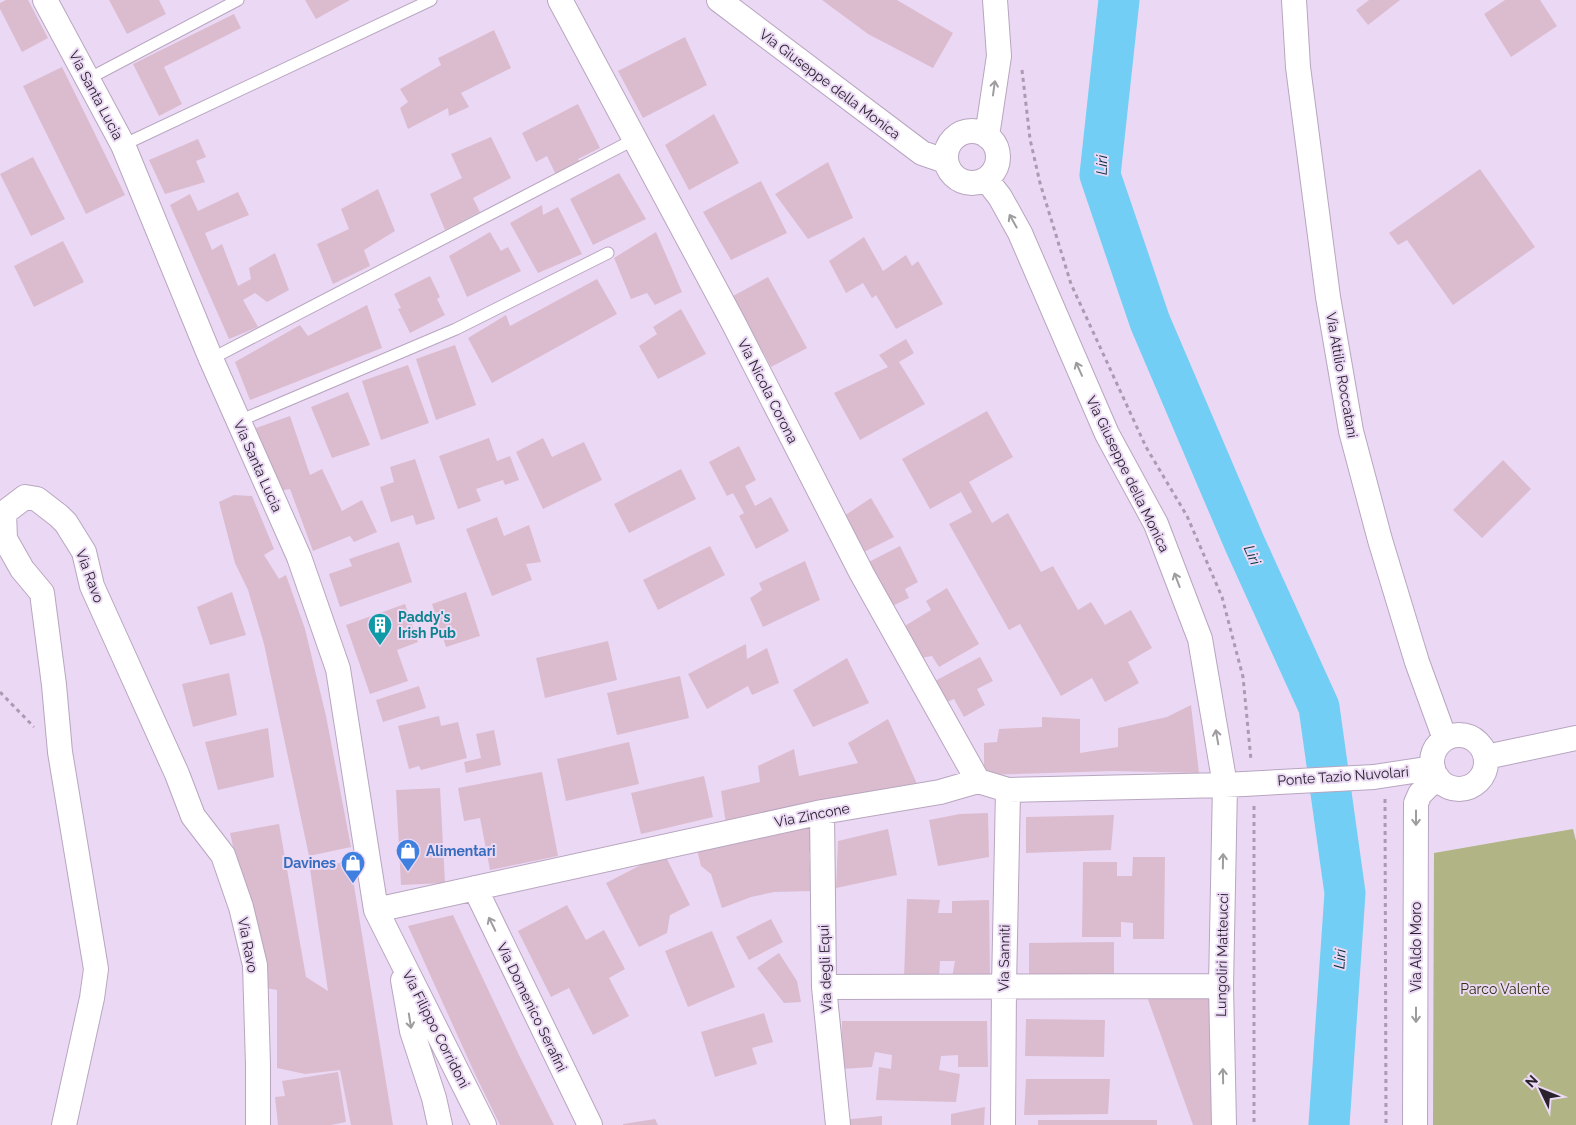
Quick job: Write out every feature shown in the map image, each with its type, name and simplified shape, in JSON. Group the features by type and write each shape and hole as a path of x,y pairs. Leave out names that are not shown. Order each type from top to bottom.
{"street":[{"name":"Via Santa Lucia","path":"45,0 123,145 211,359 298,557 338,669 376,910 399,956"},
{"name":"Via Nicola Corona","path":"560,0 733,322 862,574 978,781"},
{"name":"Via Giuseppe della Monica","path":"719,0 922,154 946,161"},
{"path":"987,136 999,56 994,0"},
{"name":"Via Attilio Roccatani","path":"1294,0 1298,68 1328,297 1351,431 1380,540 1417,662 1445,739"},
{"path":"971,131 987,136 993,142 998,158 992,174 978,183 969,184 953,176 948,169 946,161 946,152 949,144 955,137 971,131"},
{"name":"Via Giuseppe della Monica","path":"986,179 1000,197 1020,233 1107,434 1156,524 1200,639 1225,785"},
{"name":"Via Ravo","path":"64,1125 92,998 96,969 60,752 54,685 42,593 22,569 5,539 4,513 25,497 37,499 59,516 66,523 84,552 92,586 177,774 193,816 223,855 241,907 255,965 258,1125"},
{"path":"1454,735 1463,735 1478,742 1486,757 1483,775 1469,787 1451,788 1443,783 1435,772 1433,759 1435,751 1445,739 1454,735"},
{"path":"1486,757 1575,744"},
{"name":"Ponte Tazio Nuvolari","path":"1254,783 1435,772"},
{"name":"Via Aldo Moro","path":"1416,1125 1416,803 1435,772"},
{"path":"978,781 1008,790 1254,783"},
{"name":"Via Zincone","path":"376,910 822,812 940,792 978,781"},
{"name":"Lungoliri Matteucci","path":"1224,1125 1221,986 1225,785"},
{"name":"Via Sanniti","path":"1003,1125 1008,790"},
{"name":"Via degli Equi","path":"822,812 824,987 838,1125"},
{"name":"Via Domenico Serafini","path":"475,888 590,1125"},
{"name":"Via Filippo Corridoni","path":"399,956 412,1031 434,1098 440,1125"},
{"name":"Via Filippo Corridoni","path":"399,956 484,1125"},
{"path":"824,987 1221,986"}],"lane":[{"path":"88,79 238,0"},
{"path":"123,145 431,0"},
{"path":"211,359 635,139"},
{"path":"239,421 456,329 608,253"}],"path":[{"path":"1022,65 1030,139 1038,174 1071,284 1146,447 1188,516 1222,597 1243,677 1254,783 1254,1125"},
{"path":"0,692 60,752"},
{"path":"1380,776 1386,1125"}],"green space":[{"name":"Parco Valente","path":"1573,829 1576,841 1576,1125 1433,1125 1434,853"}],"building":[{"path":"6,0 28,0 48,38 22,52 0,9 0,3"},
{"path":"109,0 159,0 166,14 127,34"},
{"path":"305,0 350,0 316,19"},
{"path":"822,0 897,0 953,33 933,68 868,34"},
{"path":"1369,0 1400,0 1368,25 1356,10"},
{"path":"1505,0 1540,0 1557,26 1511,57 1484,14"},
{"path":"234,14 241,28 164,67 182,104 159,116 133,64"},
{"path":"494,30 511,68 461,93 469,107 449,116 448,108 408,129 400,108 408,102 400,89 441,65 438,58"},
{"path":"685,37 707,85 643,118 618,71"},
{"path":"62,67 125,195 86,214 23,86"},
{"path":"578,104 600,148 578,159 580,162 556,175 547,156 536,162 522,133"},
{"path":"714,114 739,163 689,190 665,145"},
{"path":"491,137 511,178 473,198 480,212 445,230 430,194 462,178 451,154"},
{"path":"198,139 206,157 196,161 205,182 165,194 149,160"},
{"path":"33,157 65,219 31,236 0,174"},
{"path":"828,162 853,218 808,239 775,194"},
{"path":"1480,169 1535,247 1453,305 1407,240 1398,245 1389,233"},
{"path":"619,173 646,219 593,245 570,199"},
{"path":"761,181 787,233 731,260 703,212"},
{"path":"378,189 395,231 364,250 370,266 333,284 317,244 349,229 341,209"},
{"path":"238,192 249,215 205,233 212,250 222,244 238,286 251,279 249,268 275,253 289,290 267,302 255,293 243,300 258,327 229,339 170,205 190,194 198,211"},
{"path":"542,205 543,215 558,207 582,254 538,273 510,223"},
{"path":"490,232 501,251 508,247 521,271 467,297 449,256"},
{"path":"656,232 682,292 655,305 647,293 631,299 614,258"},
{"path":"864,237 883,271 906,255 912,266 918,261 943,304 896,329 876,295 872,298 863,283 846,293 829,261"},
{"path":"63,241 84,282 34,307 14,266"},
{"path":"430,276 440,297 437,299 445,315 410,333 398,309 401,308 394,294"},
{"path":"768,277 807,348 771,367 733,296"},
{"path":"597,279 617,314 492,383 468,338 506,315 510,326"},
{"path":"367,305 382,348 250,400 235,362 300,325 308,336"},
{"path":"681,309 706,354 658,379 639,346 657,334 653,327"},
{"path":"906,339 914,353 899,362 925,404 860,440 834,393 888,367 879,355"},
{"path":"455,345 476,405 436,420 416,359"},
{"path":"408,365 429,423 381,440 362,381"},
{"path":"348,392 370,445 332,458 311,407"},
{"path":"987,411 1013,457 969,482 992,523 1008,513 1041,572 1053,566 1078,610 1091,602 1105,625 1131,610 1152,648 1128,662 1139,683 1105,702 1092,678 1061,696 1020,624 1009,630 949,524 972,512 961,492 930,509 902,459"},
{"path":"290,416 310,475 322,469 342,511 362,500 377,532 354,542 350,536 313,551 290,489 280,491 256,428"},
{"path":"489,438 497,461 510,456 519,480 505,485 503,480 476,489 481,501 458,509 439,456"},
{"path":"543,438 552,457 584,442 602,480 543,509 516,452"},
{"path":"739,446 756,480 745,486 755,506 771,497 789,531 756,549 739,516 744,513 733,493 727,496 709,462"},
{"path":"415,459 435,519 416,525 413,515 391,522 380,487 394,482 390,467"},
{"path":"1503,460 1531,489 1482,538 1453,510"},
{"path":"681,469 696,499 629,533 614,504"},
{"path":"234,495 252,496 274,549 264,555 279,579 286,575 305,629 326,716 351,847 309,856 264,644 248,590 235,563 219,502"},
{"path":"871,498 894,537 862,553 841,518"},
{"path":"497,517 504,536 529,525 541,562 526,564 532,580 492,596 466,529"},
{"path":"399,542 412,582 340,607 329,574 352,566 349,559"},
{"path":"710,546 725,575 658,610 643,580"},
{"path":"900,546 918,582 905,589 909,598 888,608 865,564"},
{"path":"805,561 820,600 763,627 750,598 762,590 759,583"},
{"path":"947,588 979,644 939,667 932,656 921,658 903,627 931,610 926,601"},
{"path":"232,592 246,635 210,645 197,607"},
{"path":"466,592 480,636 446,647 432,604"},
{"name":"Paddy's Irish Pub","path":"405,604 418,642 397,650 408,681 370,694 346,625"},
{"path":"608,641 617,680 545,698 536,658"},
{"path":"746,644 747,659 767,648 779,683 752,695 748,686 707,709 688,674"},
{"path":"980,657 993,681 977,689 985,705 964,717 954,699 947,702 935,681"},
{"path":"847,658 869,703 813,727 793,690"},
{"path":"229,673 237,715 193,727 182,684"},
{"path":"680,676 689,718 617,735 607,693"},
{"path":"419,686 426,708 383,722 376,700"},
{"path":"1191,705 1199,773 1112,771 984,775 984,743 997,742 999,729 1042,727 1042,717 1080,719 1080,753 1118,747 1118,728 1167,717"},
{"path":"439,716 441,726 458,722 467,758 421,770 419,766 409,769 398,726"},
{"path":"888,719 918,786 726,824 721,791 760,782 758,766 794,749 799,776 858,763 848,743"},
{"path":"268,728 274,777 218,790 205,742"},
{"path":"494,730 501,765 466,773 464,762 481,758 476,734"},
{"path":"629,742 639,784 566,801 557,759"},
{"path":"542,772 558,856 490,870 480,818 464,821 458,788"},
{"path":"704,776 713,817 641,834 631,793"},
{"path":"440,788 445,883 401,885 396,790"},
{"path":"988,813 989,857 938,866 929,820 960,814"},
{"path":"1114,815 1111,850 1026,853 1026,817"},
{"path":"279,824 306,977 328,991 310,869 350,861 393,1125 351,1125 340,1070 305,1074 277,1068 277,990 266,988 230,833"},
{"path":"807,825 815,843 809,854 812,891 774,892 751,897 722,908 711,874 701,866 697,850"},
{"path":"888,829 897,875 836,888 838,841"},
{"path":"664,853 690,905 670,915 667,933 639,947 606,883"},
{"path":"1133,857 1165,857 1164,939 1133,939 1133,923 1121,922 1121,937 1082,937 1083,862 1117,862 1117,876 1132,876"},
{"path":"907,899 940,900 938,913 952,913 952,901 989,900 990,978 952,978 955,961 940,961 939,978 904,977"},
{"path":"567,905 586,940 604,930 625,969 609,978 629,1016 593,1035 569,988 551,997 518,931"},
{"path":"453,915 554,1125 500,1125 475,1074 408,926"},
{"path":"771,919 783,942 749,960 736,937"},
{"path":"712,931 735,987 688,1007 665,951"},
{"path":"1114,942 1114,977 1029,978 1029,943"},
{"path":"779,953 797,981 801,1002 784,1003 757,968"},
{"path":"1145,991 1216,993 1211,1125 1193,1125"},
{"path":"764,1013 773,1042 752,1048 757,1064 715,1077 701,1032"},
{"path":"1026,1019 1105,1020 1104,1057 1025,1056"},
{"path":"842,1021 987,1021 988,1067 958,1067 958,1055 941,1056 939,1070 960,1074 956,1102 876,1100 879,1067 891,1069 892,1055 875,1052 872,1067 841,1069"},
{"path":"338,1072 346,1122 331,1125 278,1125 275,1097 285,1096 282,1081"},
{"path":"1026,1079 1110,1079 1108,1114 1024,1115"},
{"path":"985,1107 984,1125 951,1125 951,1114"},
{"path":"882,1116 882,1125 843,1125 842,1120"},
{"path":"655,1119 658,1125 623,1125 623,1124"},
{"path":"1038,1120 1157,1120 1157,1125 1038,1125"}],"waterway":[{"name":"Liri","path":"1119,0 1100,175 1150,322 1244,542 1319,707 1345,893 1329,1125"}],"place":[{"name":"Paddy's Irish Pub","path":"380,646"},
{"name":"Alimentari","path":"408,872"},
{"name":"Davines","path":"353,884"}]}
